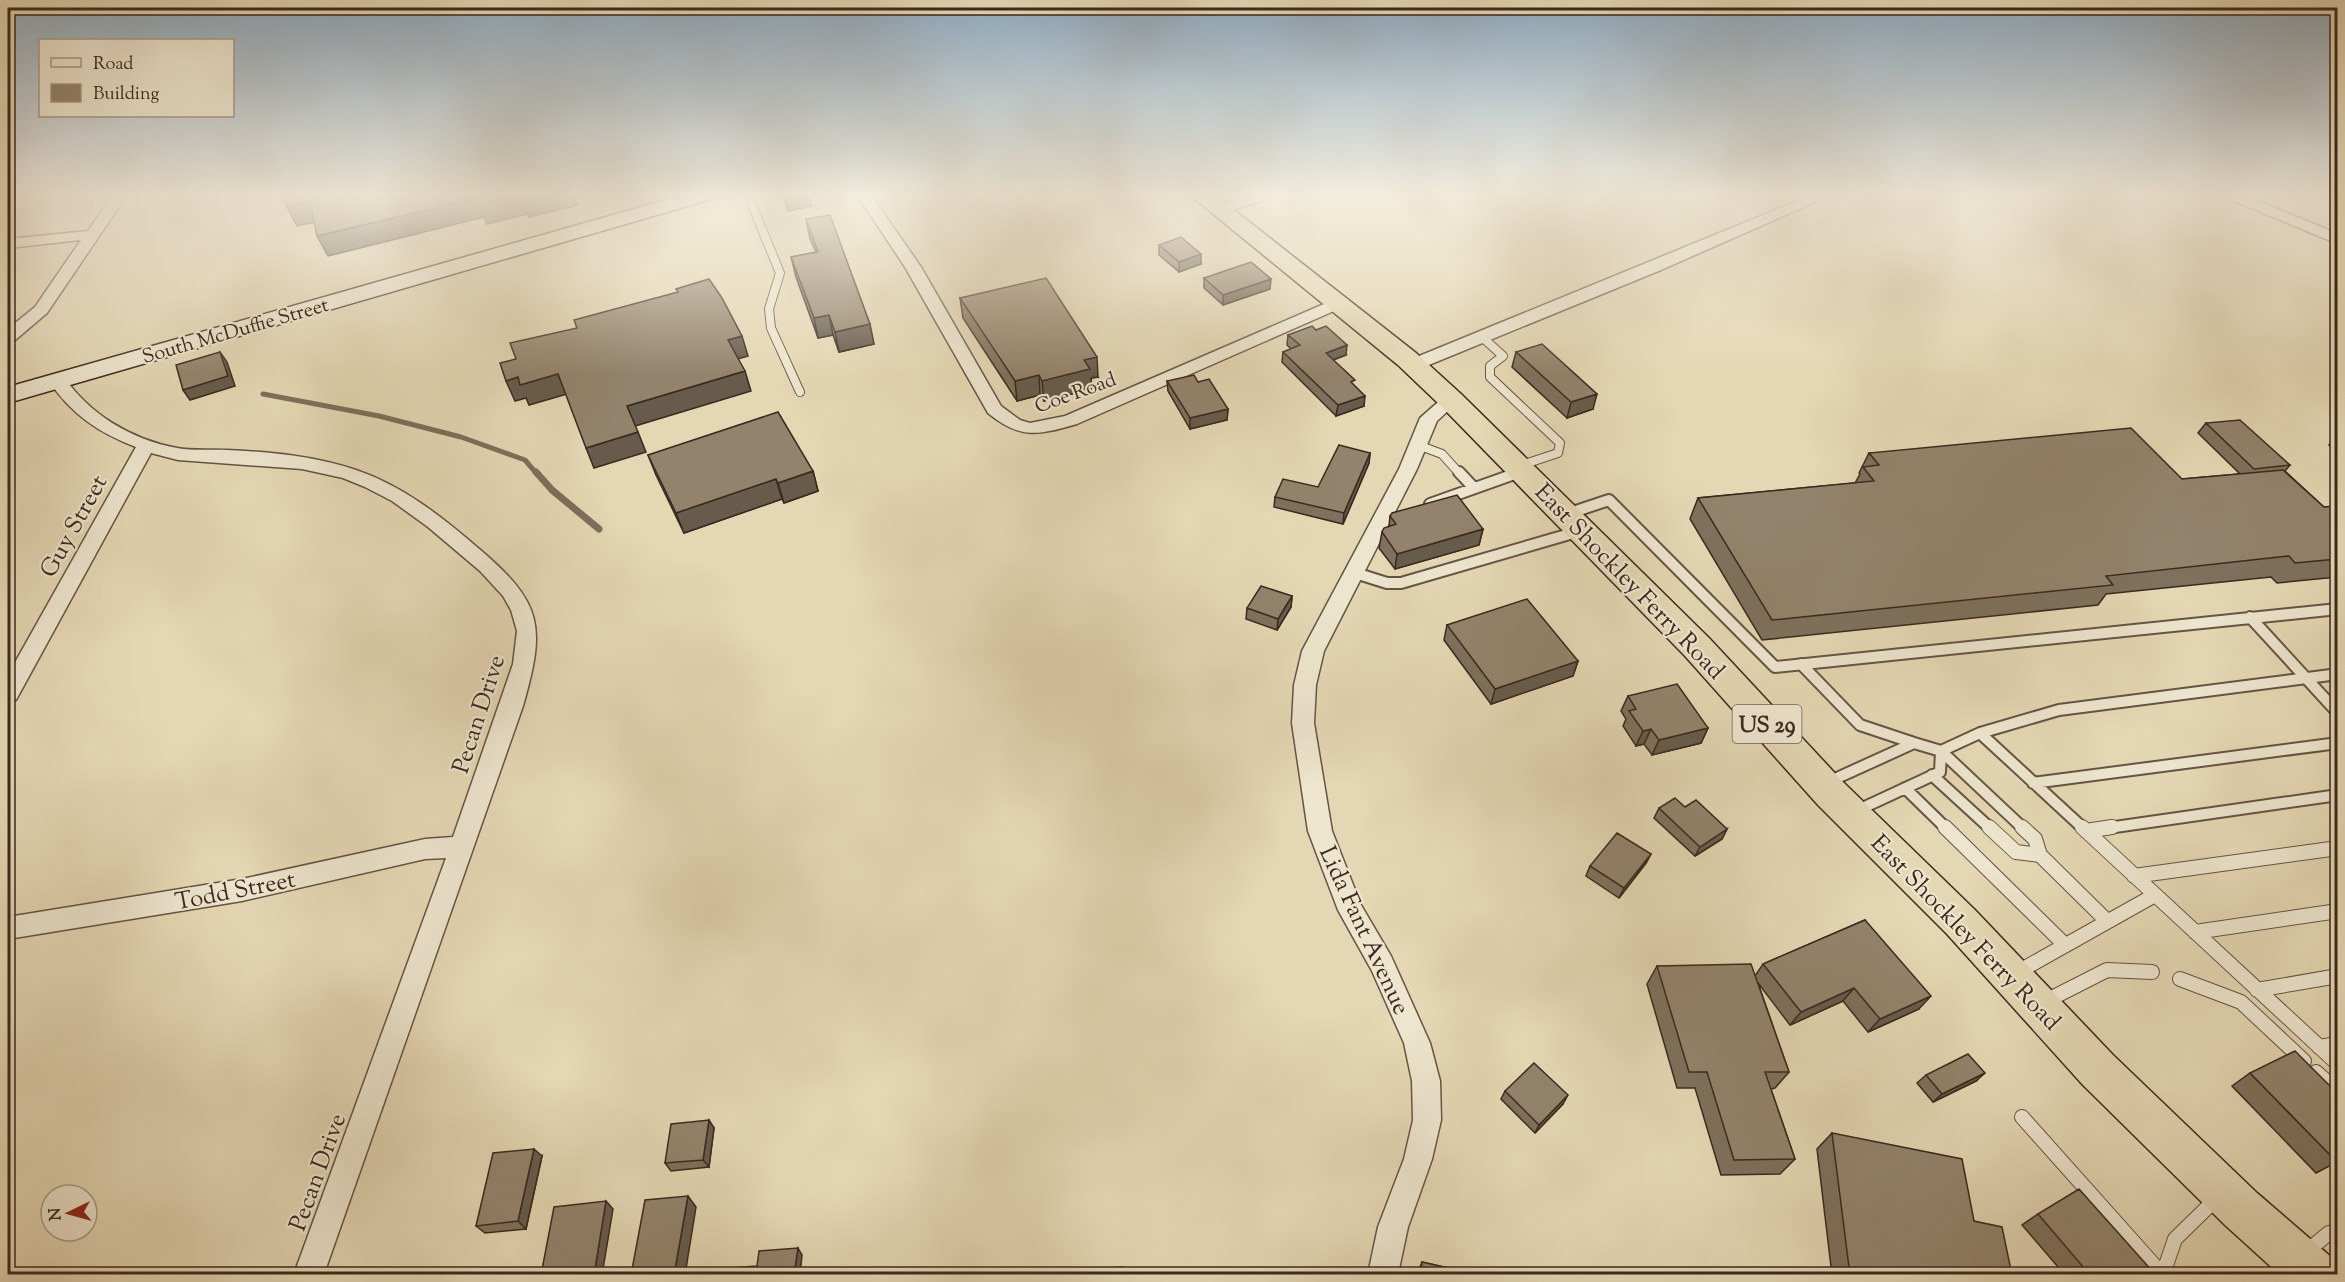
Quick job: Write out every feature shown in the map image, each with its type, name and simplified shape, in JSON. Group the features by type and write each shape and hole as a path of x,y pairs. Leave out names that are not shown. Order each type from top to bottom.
{"highway":[{"name":"East Shockley Ferry Road","path":"1275,255 1413,364 1451,400 1697,647 1823,784 2098,1070 2223,1192 2305,1267"}],"street":[{"path":"8,337 41,310 78,255"},
{"name":"South McDuffie Street","path":"8,395 497,255"},
{"name":"Coe Road","path":"905,255 994,408 1011,423 1032,430 1071,420 1336,304"},
{"path":"1413,364 1684,255"},
{"name":"Pecan Drive","path":"58,381 72,401 93,418 146,445 178,454 325,468 372,483 402,500 448,533 513,591 526,623 527,648 512,706 309,1275"},
{"name":"Lida Fant Avenue","path":"1383,1275 1393,1227 1418,1159 1427,1120 1426,1081 1417,1043 1382,964 1350,910 1328,857 1312,791 1303,723 1305,685 1314,651 1352,572 1394,510 1429,418 1451,400"},
{"name":"Guy Street","path":"8,694 146,445"},
{"name":"Todd Street","path":"8,928 212,896 425,849 462,846"}],"lane":[{"path":"773,255 780,273 779,287 771,300 768,312 773,332 801,392"},
{"path":"1422,507 1558,453 1560,443 1490,377 1490,366 1503,356 1482,337"},
{"path":"1418,445 1442,454 1474,488"},
{"path":"1352,572 1387,583 1401,583 1575,522 1608,500 1775,667 2337,609"},
{"path":"2250,618 2337,712"},
{"path":"1801,664 1860,725 1941,751 2035,839 2040,855 2107,921"},
{"path":"1941,751 1980,733 2058,710 2337,674"},
{"path":"1980,733 2337,1064"},
{"path":"2033,783 2337,742"},
{"path":"1823,784 1914,743"},
{"path":"1851,813 1940,772 1941,751"},
{"path":"1932,775 2016,852 2040,855"},
{"path":"1905,788 2064,944"},
{"path":"2086,831 2337,795"},
{"path":"2134,876 2337,848"},
{"path":"2010,976 2154,895"},
{"path":"2195,933 2337,911"},
{"path":"2037,1005 2107,970 2152,972"},
{"path":"2257,990 2337,976"},
{"path":"2180,979 2241,1002 2337,1092"},
{"path":"2319,1047 2337,1044"},
{"path":"2022,1117 2162,1275 2175,1239 2223,1192"},
{"path":"2305,1267 2329,1233 2337,1235"}],"building":[{"path":"845,255 870,324 835,332 829,315 814,318 791,257"},
{"path":"1171,255 1199,255 1179,262"},
{"path":"1251,262 1271,279 1223,295 1204,278"},
{"path":"1046,278 1097,357 1084,360 1090,369 1042,381 1039,375 1015,381 960,298"},
{"path":"709,279 742,336 728,340 745,371 627,406 638,432 586,448 558,374 520,385 518,377 506,381 500,363 516,359 510,343 577,328 574,320 678,292 676,289"},
{"path":"1312,326 1316,330 1326,326 1347,345 1326,353 1355,380 1351,382 1365,396 1338,405 1283,352 1300,345 1288,335"},
{"path":"1542,344 1597,394 1571,402 1516,352"},
{"path":"220,352 228,376 183,390 176,365"},
{"path":"1194,375 1198,382 1209,379 1228,409 1190,418 1167,381"},
{"path":"778,412 813,471 778,483 776,479 676,513 648,455"},
{"path":"2240,420 2290,465 2254,469 2206,423"},
{"path":"2131,428 2182,479 2283,470 2324,507 2337,506 2337,559 2295,563 2289,556 2106,576 2113,585 1772,620 1698,498 1874,481 1863,467 1879,465 1869,453"},
{"path":"1339,445 1370,453 1344,513 1275,497 1283,479 1318,487"},
{"path":"1457,495 1483,529 1397,554 1382,532 1384,528 1396,524 1390,516 1392,513"},
{"path":"1261,586 1292,596 1278,619 1247,608"},
{"path":"1527,599 1578,661 1495,689 1447,625"},
{"path":"1677,684 1708,728 1659,740 1651,729 1643,731 1629,711 1636,709 1628,696"},
{"path":"1675,798 1685,807 1696,800 1727,829 1700,847 1659,808"},
{"path":"1617,833 1651,854 1624,888 1590,866"},
{"path":"1865,920 1931,996 1880,1019 1854,988 1801,1012 1763,964"},
{"path":"1751,964 1789,1072 1765,1072 1795,1159 1734,1160 1707,1072 1689,1072 1657,966"},
{"path":"2295,1051 2337,1093 2337,1162 2250,1073"},
{"path":"1968,1054 1985,1073 1942,1094 1926,1075"},
{"path":"1534,1063 1568,1095 1539,1125 1505,1091"},
{"path":"709,1120 703,1160 665,1163 671,1124"},
{"path":"1832,1133 1962,1159 1974,1221 2002,1227 2012,1275 1850,1275"},
{"path":"534,1149 518,1221 476,1226 493,1153"},
{"path":"2079,1189 2154,1273 2151,1275 2090,1275 2038,1214"},
{"path":"688,1196 674,1275 631,1275 645,1200"},
{"path":"606,1201 594,1275 541,1275 554,1207"},
{"path":"798,1248 794,1275 731,1275 732,1268 757,1266 759,1251"},
{"path":"1422,1262 1479,1275 1421,1275"},
{"path":"1122,1267 1122,1275 1090,1275 1090,1269"}],"waterway":[{"path":"263,394 379,416 461,437 525,460 537,474"},
{"path":"536,472 552,490 599,529"}]}
